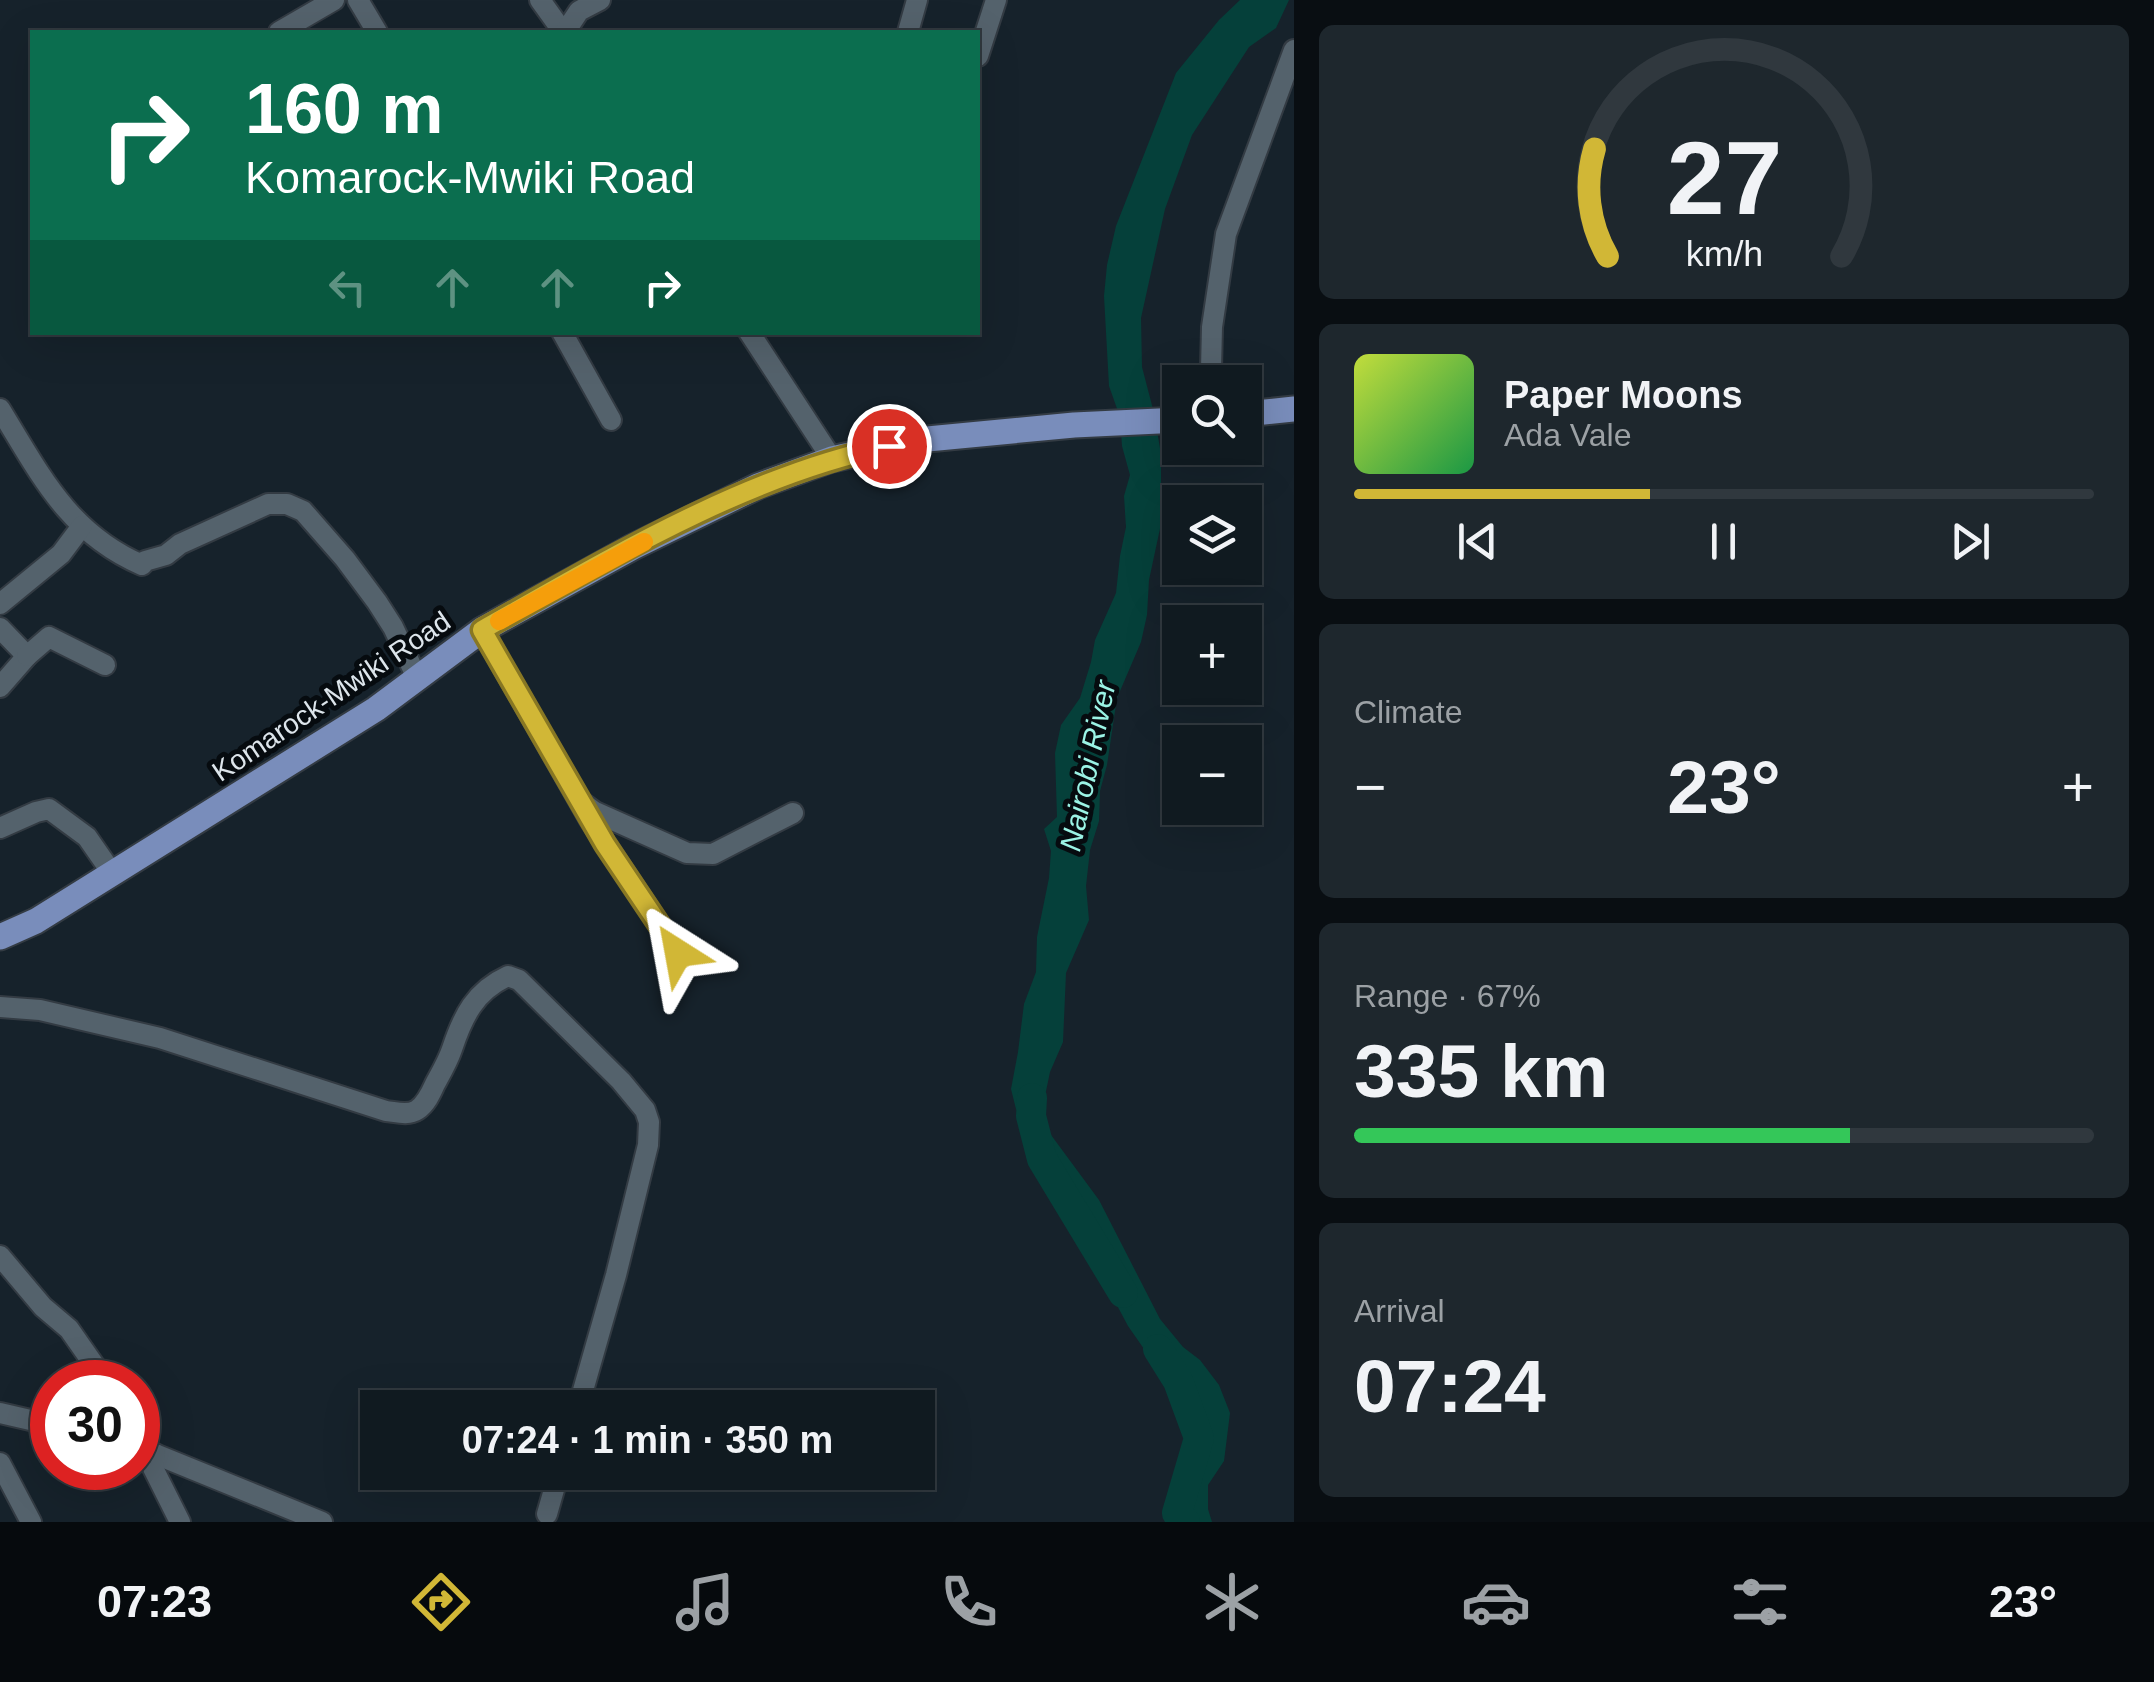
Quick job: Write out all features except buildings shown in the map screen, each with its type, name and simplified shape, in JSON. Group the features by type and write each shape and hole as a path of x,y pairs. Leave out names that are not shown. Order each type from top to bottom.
{"main road":[{"path":"1262,412 1294,409"},
{"name":"Komarock-Mwiki Road","path":"0,937 36,921 376,709 482,630 758,486 832,460 917,440 1162,421"}],"street":[{"path":"282,30 334,0"},
{"path":"358,0 377,30"},
{"path":"540,0 562,30"},
{"path":"565,30 579,10 600,0"},
{"path":"909,30 918,0"},
{"path":"980,50 996,0"},
{"path":"1211,365 1212,327 1226,234 1294,50"},
{"path":"564,335 612,420"},
{"path":"751,335 832,460"},
{"path":"0,409 52,494 82,526 124,557 142,565 268,504 287,504 304,511 370,592 418,680"},
{"path":"0,604 61,554 82,526"},
{"path":"0,628 27,656"},
{"path":"482,630 605,844 678,953"},
{"path":"0,687 49,636 106,664"},
{"path":"582,803 687,853 702,855 713,854 792,813"},
{"path":"0,828 49,809 88,836 112,873"},
{"path":"0,1008 40,1010 160,1038 386,1111 406,1114 417,1110 428,1098 471,1004 496,981 508,976 519,980 622,1080 645,1110 649,1122 648,1146 583,1390"},
{"path":"0,1256 43,1307 68,1329 90,1360"},
{"path":"0,1413 30,1420"},
{"path":"160,1455 322,1522"},
{"path":"0,1463 31,1522"},
{"path":"160,1480 180,1522"},
{"path":"546,1514 553,1490"}],"water":[{"path":"1240,0 1289,0 1276,28 1249,47 1192,135 1165,209 1141,318 1142,367 1161,454 1161,524 1141,642 1117,698 1100,791 1099,821 1090,850 1086,886 1089,920 1066,973 1063,1042 1050,1072 1040,1120 1099,1200 1160,1319 1219,1385 1230,1413 1224,1461 1208,1485 1212,1522 1172,1522 1168,1517 1177,1497 1177,1479 1192,1454 1198,1407 1151,1359 1128,1326 1111,1294 1102,1258 1087,1232 1072,1186 1016,1109 1011,1089 1024,1004 1036,972 1037,937 1049,878 1051,851 1044,829 1057,817 1055,753 1061,725 1080,698 1095,640 1116,593 1126,527 1124,496 1130,475 1120,417 1109,386 1104,296 1107,265 1116,226 1176,73"}],"waterway":[{"name":"Nairobi River","path":"1032,1098 1031,1116 1042,1159 1123,1293"},
{"name":"Nairobi River","path":"1158,1349 1178,1381 1199,1438 1177,1513 1185,1522"}],"slow traffic":[{"path":"499,621 644,542"}],"route":[{"path":"678,953 605,844 482,630 758,486 832,460 889,446"}]}
